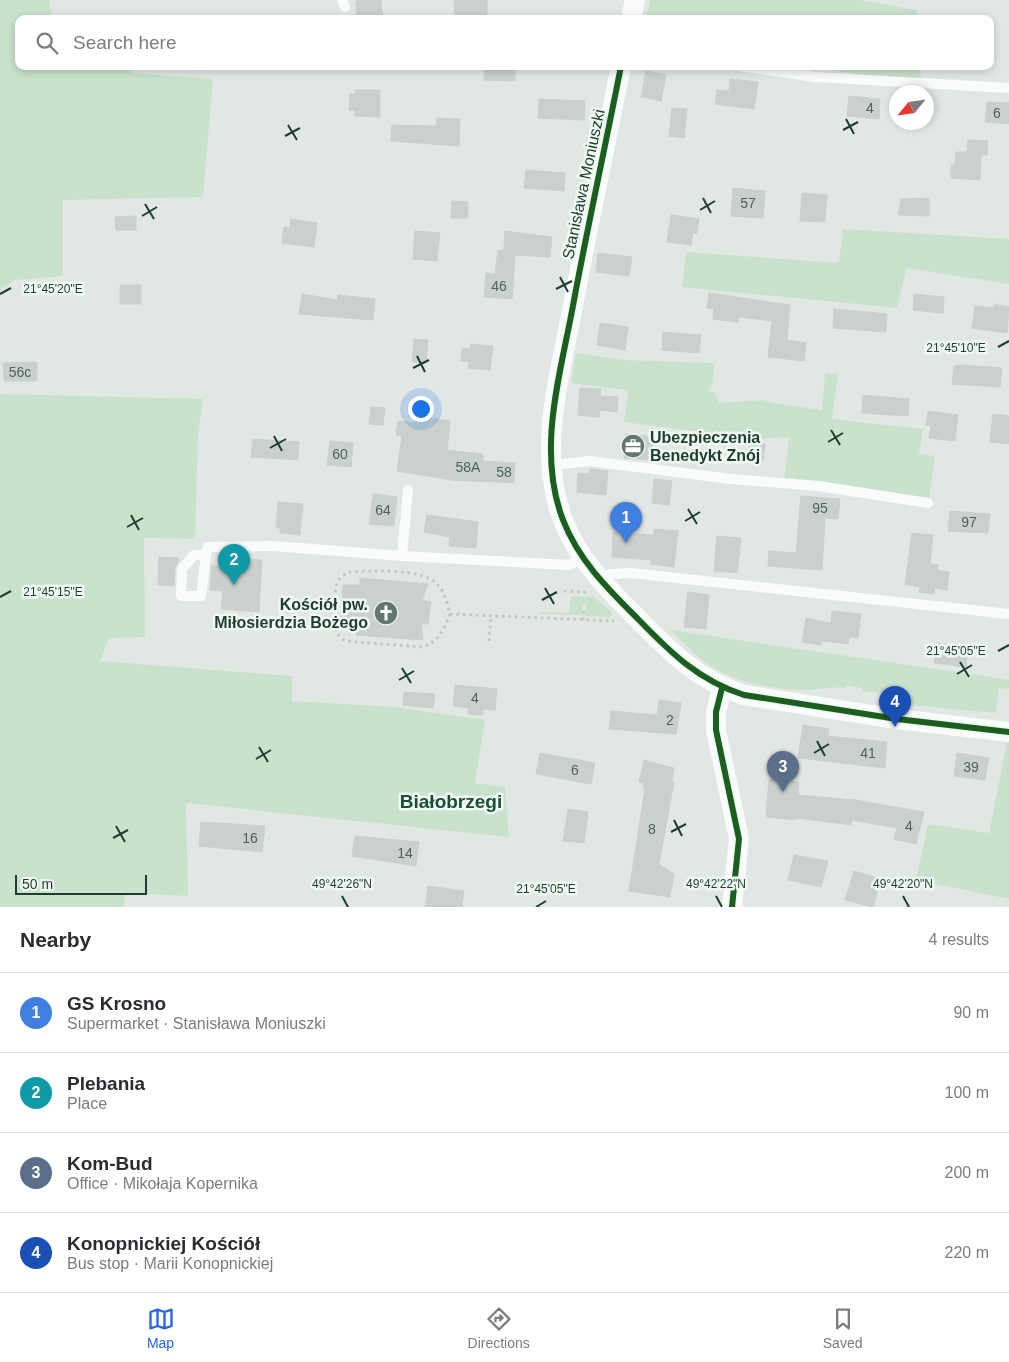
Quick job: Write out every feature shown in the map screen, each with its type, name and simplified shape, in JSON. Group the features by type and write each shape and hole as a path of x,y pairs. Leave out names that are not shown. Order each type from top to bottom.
{"street":[{"path":"632,15 634,0"},
{"name":"Stanisława Moniuszki","path":"620,70 557,380 552,422 551,458 556,497 563,520 597,586 695,672 722,688 744,695 897,719 1009,732"},
{"path":"722,688 716,712 716,730 739,839 732,907"}],"lane":[{"path":"767,70 815,77 1009,88"},
{"path":"563,464 590,461 731,479 819,486 928,502"},
{"path":"402,556 408,490"},
{"path":"206,555 208,546 273,546 402,556 569,565 583,558"},
{"path":"597,586 610,574 631,573 1009,614"}],"path":[{"path":"349,572 390,572 424,576 434,581 440,587 450,614 439,637 430,646 345,641 336,633 335,626 337,583 342,576 349,572"},
{"path":"564,592 597,586"},
{"path":"583,620 584,609"},
{"path":"450,614 620,621"},
{"path":"489,641 491,616"}],"green space":[{"path":"0,0 49,0 51,15 15,15 15,70 132,70 132,73 213,79 203,197 63,200 63,276 15,280 2,288 0,294"},
{"path":"650,0 859,0 917,10 917,15 647,15"},
{"path":"830,70 920,70 921,83"},
{"path":"843,229 1009,239 1009,284 907,268 897,308 682,287 686,252 839,263"},
{"path":"576,353 625,360 714,363 713,382 709,391 715,393 719,403 763,400 822,410 825,373 838,374 832,419 923,429 919,454 935,456 929,498 784,482 789,437 754,439 624,422 628,390 571,383"},
{"path":"0,394 203,399 198,435 195,539 144,538 145,637 109,638 100,661 292,676 292,701 393,707 485,720 475,783 505,787 509,837 186,803 188,896 125,893 124,907 0,907"},
{"path":"571,596 594,597 612,613 611,617 585,616 587,604 582,604 582,615 539,614 539,612 569,613"},
{"path":"670,630 1009,680 1009,689 999,688 996,713 909,705 880,693 861,691 862,688 847,685 846,688 806,690 766,686 720,672 700,658"},
{"path":"1009,732 1009,899 916,880 928,824 989,833"}],"building":[{"path":"381,0 383,15 357,15 356,1"},
{"path":"454,0 487,0 487,15 455,15"},
{"path":"485,70 515,70 515,81 484,80"},
{"path":"646,71 666,75 661,101 641,97"},
{"path":"730,79 758,82 754,109 715,104 717,90 729,91"},
{"path":"355,90 380,90 380,117 355,116 355,110 349,110 350,94 355,94"},
{"path":"849,96 880,99 879,119 847,116"},
{"path":"539,99 585,101 584,120 538,118"},
{"path":"987,102 1009,103 1009,124 985,122"},
{"path":"672,108 687,109 684,138 669,136"},
{"path":"437,118 460,119 459,146 391,141 392,125 436,126"},
{"path":"968,140 988,141 987,155 981,155 980,180 951,178 951,165 955,165 956,152 967,152"},
{"path":"526,170 565,173 564,191 524,188"},
{"path":"733,188 765,191 763,218 731,216"},
{"path":"802,193 827,195 825,222 800,221"},
{"path":"929,198 929,216 898,215 901,199"},
{"path":"452,201 468,202 468,218 451,218"},
{"path":"671,215 699,219 697,233 693,233 691,245 667,242"},
{"path":"136,216 136,230 116,230 115,217"},
{"path":"291,219 317,223 314,247 282,243 284,227 290,228"},
{"path":"415,231 440,233 437,261 413,259"},
{"path":"505,231 552,237 550,257 515,255 512,299 484,297 486,273 495,274 498,250 504,250"},
{"path":"598,253 632,257 629,276 596,272"},
{"path":"120,285 141,285 141,304 120,304"},
{"path":"709,293 790,305 787,340 806,343 804,361 768,357 772,321 739,317 738,322 713,319 714,309 707,308"},
{"path":"302,294 337,300 338,295 375,299 373,320 299,314"},
{"path":"914,294 944,297 943,313 913,310"},
{"path":"994,304 1009,307 1007,333 972,328 975,306 994,308"},
{"path":"834,309 887,314 886,332 833,328"},
{"path":"600,323 628,327 625,350 597,345"},
{"path":"663,332 701,335 699,353 662,350"},
{"path":"414,339 428,340 426,363 412,362"},
{"path":"471,344 493,346 490,370 468,368 469,362 461,361 462,348 470,349"},
{"path":"37,362 37,381 4,381 3,363"},
{"path":"954,366 1002,368 1000,387 952,384"},
{"path":"580,388 601,389 600,396 618,397 617,412 600,410 599,417 578,415"},
{"path":"863,395 909,399 908,416 862,413"},
{"path":"371,407 385,408 383,425 369,424"},
{"path":"928,411 958,415 955,441 929,438 931,425 926,425"},
{"path":"993,414 1009,416 1009,444 990,442"},
{"path":"415,416 450,421 447,450 483,454 483,461 515,463 514,483 452,480 397,471 402,436 396,435 398,421 414,423"},
{"path":"626,434 654,437 652,460 624,458"},
{"path":"253,439 299,442 298,460 251,457"},
{"path":"330,441 353,443 351,467 327,465"},
{"path":"750,443 765,444 763,461 749,460"},
{"path":"590,469 608,471 606,495 577,492 578,473 589,474"},
{"path":"654,479 672,481 669,505 652,503"},
{"path":"373,494 397,497 394,526 369,524"},
{"path":"801,496 840,499 838,519 825,518 822,570 768,566 769,551 796,553"},
{"path":"278,502 303,504 300,535 280,533 280,528 276,528"},
{"path":"950,511 990,514 988,533 948,531"},
{"path":"427,515 478,522 476,548 449,546 450,537 424,532"},
{"path":"654,529 678,531 674,567 651,564 651,560 612,557 613,532 654,535"},
{"path":"912,533 933,535 930,564 938,565 937,570 949,572 947,590 935,588 934,594 919,592 920,587 905,584"},
{"path":"717,536 741,538 737,573 714,571"},
{"path":"159,557 179,558 175,569 174,586 158,585"},
{"path":"224,557 262,560 259,612 221,609 223,591 210,590 212,566 223,567"},
{"name":"Kościół pw. Miłosierdzia Bożego","path":"360,578 428,584 422,600 431,602 428,624 421,624 423,640 356,635 356,628 341,628 343,585 360,585"},
{"path":"688,592 709,595 706,629 684,627"},
{"path":"832,611 861,614 858,638 849,637 848,644 822,641 821,645 802,642 806,618 831,623"},
{"path":"937,643 968,647 966,667 934,663"},
{"path":"455,685 497,689 495,710 483,709 483,715 468,714 468,708 453,706"},
{"path":"404,692 435,694 433,708 403,705"},
{"path":"659,700 681,703 676,734 609,729 611,711 657,715"},
{"path":"803,725 829,729 828,736 887,742 885,768 798,758"},
{"path":"540,753 595,763 591,784 536,774"},
{"path":"957,753 989,758 985,780 954,776"},
{"path":"644,760 674,768 672,781 674,782 659,864 674,874 670,897 629,891 645,789 643,788 644,783 639,782"},
{"path":"769,779 799,782 798,795 855,800 924,812 916,844 894,839 897,828 852,820 852,825 796,818 796,820 766,817"},
{"path":"568,809 588,812 584,843 563,841"},
{"path":"201,822 265,826 262,852 199,846"},
{"path":"355,836 419,842 416,866 352,856"},
{"path":"794,855 828,861 821,887 788,880"},
{"path":"854,871 881,879 873,907 845,900"},
{"path":"428,886 464,891 462,907 425,907"}],"cycle path":[{"path":"620,70 561,363 553,416 551,442 555,494 563,520 577,549 595,574 662,643 686,664 713,682 728,689 744,695 897,719 1009,732"},
{"path":"722,688 716,712 716,730 739,839 732,907"}],"place":[{"name":"Ubezpieczenia Benedykt Znój","path":"633,446"},
{"name":"GS Krosno","path":"626,543"},
{"name":"Plebania","path":"234,585"},
{"name":"Kościół pw. Miłosierdzia Bożego","path":"386,613"},
{"name":"Konopnickiej Kościół","path":"895,727"},
{"name":"Kom-Bud","path":"783,792"}],"district":[{"name":"Białobrzegi","path":"451,801"}]}
